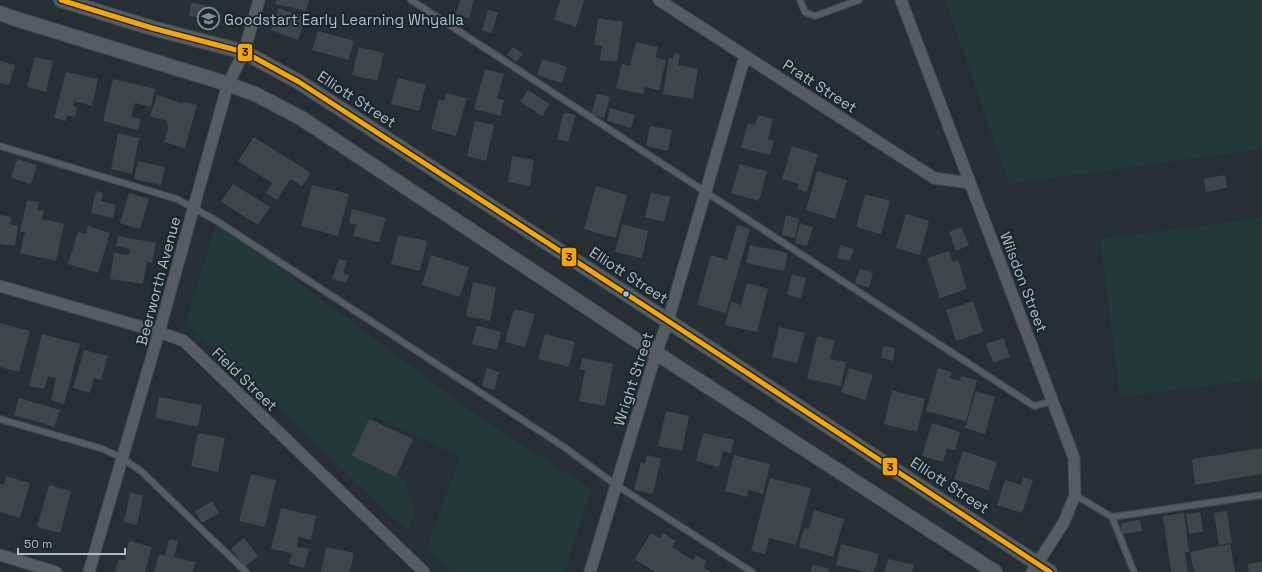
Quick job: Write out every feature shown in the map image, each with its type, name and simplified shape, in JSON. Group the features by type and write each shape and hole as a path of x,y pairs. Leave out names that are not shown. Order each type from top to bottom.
{"street":[{"name":"Elliott Street","path":"61,0 152,28 244,52 299,82 668,321 1036,568 1050,572"},
{"name":"Beerworth Avenue","path":"89,572 160,332 228,84 244,52 259,0"},
{"name":"Pratt Street","path":"659,0 934,178 970,183"},
{"name":"Wilsdon Street","path":"901,0 1074,458 1075,495 1064,522 1036,568"},
{"path":"0,13 228,84 257,95 301,118 656,353 995,572"},
{"name":"Wright Street","path":"590,572 656,353 668,321 745,56"},
{"name":"Field Street","path":"0,286 160,332 184,341 424,572"},
{"path":"0,555 56,572"}],"lane":[{"path":"411,0 1034,406 1052,401"},
{"path":"800,0 805,12 815,16 858,0"},
{"path":"0,146 177,199 194,207 218,221 564,447 616,484 752,572"},
{"path":"0,419 103,449 122,458 140,471 246,572"},
{"path":"1075,495 1112,517 1134,572"},
{"path":"1112,517 1262,495"}],"green space":[{"path":"945,0 1262,0 1262,149 1009,184"},
{"path":"1262,218 1262,379 1120,397 1100,239"},
{"path":"217,221 476,415 591,489 565,572 452,572 426,548 460,457 374,416 359,456 404,479 416,513 407,531 256,386 185,324"}],"building":[{"path":"276,0 309,0 306,11 275,4"},
{"path":"460,0 474,0 469,18 456,14"},
{"path":"560,0 584,0 576,27 554,20"},
{"path":"191,3 205,5 202,18 189,16"},
{"path":"279,8 306,18 298,40 271,30"},
{"path":"488,10 498,12 492,33 482,31"},
{"path":"598,18 623,22 617,62 600,60 602,46 594,45"},
{"path":"318,31 354,41 348,60 312,50"},
{"path":"636,42 658,47 655,57 666,60 659,90 645,87 643,94 616,88 622,64 630,66"},
{"path":"359,47 384,53 377,81 352,75"},
{"path":"513,47 523,54 516,62 507,55"},
{"path":"674,53 680,54 678,65 698,69 693,99 663,94 669,58 673,58"},
{"path":"35,57 53,61 46,92 27,87"},
{"path":"542,59 567,67 562,83 537,75"},
{"path":"0,61 15,65 9,85 0,83"},
{"path":"485,69 504,74 497,98 504,100 500,116 474,109"},
{"path":"66,72 98,79 92,106 74,101 73,106 77,108 75,117 67,115 66,121 54,118"},
{"path":"398,78 426,85 419,111 391,104"},
{"path":"113,79 155,89 151,107 135,103 131,117 141,119 138,130 103,121"},
{"path":"528,90 550,104 542,116 520,102"},
{"path":"446,93 467,98 456,136 431,129 439,99 444,101"},
{"path":"597,94 610,97 604,118 591,115"},
{"path":"157,95 181,103 186,102 197,105 185,148 164,142 168,129 167,121 150,116"},
{"path":"610,108 635,115 631,128 607,121"},
{"path":"564,112 576,115 568,142 557,139"},
{"path":"758,115 773,119 768,139 774,141 770,155 741,148 748,123 755,125"},
{"path":"475,121 494,125 486,161 467,156"},
{"path":"650,126 672,130 668,151 646,146"},
{"path":"118,133 139,138 132,174 111,169"},
{"path":"254,137 311,173 302,186 290,179 277,200 266,193 272,183 238,161"},
{"path":"792,146 818,154 807,192 797,189 799,184 782,179"},
{"path":"512,156 534,160 530,186 508,182"},
{"path":"17,159 37,165 31,184 11,178"},
{"path":"138,161 165,167 161,185 134,179"},
{"path":"740,164 767,171 759,201 731,193"},
{"path":"817,171 847,180 835,219 806,210"},
{"path":"1225,175 1227,188 1206,192 1204,179"},
{"path":"233,184 270,207 258,225 221,202"},
{"path":"312,185 349,194 338,236 301,226"},
{"path":"596,186 627,195 616,238 584,229"},
{"path":"96,191 103,193 101,201 116,205 113,218 91,213"},
{"path":"651,192 670,197 664,222 645,217"},
{"path":"129,193 149,199 140,229 120,223"},
{"path":"865,194 890,201 881,234 856,227"},
{"path":"27,200 39,202 37,210 44,211 42,219 64,224 56,261 20,253 25,232 20,232"},
{"path":"352,209 386,218 379,242 353,236 356,225 349,223"},
{"path":"906,214 929,221 920,255 896,248"},
{"path":"0,215 11,217 10,224 18,226 15,246 0,244"},
{"path":"786,215 799,219 795,238 782,235"},
{"path":"800,223 813,227 807,246 795,243"},
{"path":"622,224 648,231 642,258 615,252"},
{"path":"737,225 750,229 726,313 697,305 711,255 727,260"},
{"path":"88,226 110,233 98,273 68,264 78,232 86,234"},
{"path":"962,227 969,245 956,251 949,232"},
{"path":"398,235 427,241 420,271 391,264"},
{"path":"118,236 156,243 152,263 147,262 143,284 110,279 114,253 129,255 130,249 116,246"},
{"path":"750,245 788,253 784,271 746,263"},
{"path":"840,245 854,249 850,261 837,258"},
{"path":"949,251 953,262 958,260 967,289 940,298 927,258"},
{"path":"431,255 469,267 460,297 422,285"},
{"path":"339,259 347,261 343,273 349,275 346,283 332,279"},
{"path":"860,269 873,273 869,288 855,283"},
{"path":"792,274 806,278 801,298 787,295"},
{"path":"473,282 496,287 490,321 466,316"},
{"path":"747,283 768,289 757,332 725,325 731,302 741,305"},
{"path":"973,301 983,332 956,341 946,310"},
{"path":"514,309 535,314 525,347 505,342"},
{"path":"0,323 30,331 19,372 0,367"},
{"path":"477,326 501,332 497,350 472,344"},
{"path":"779,327 805,333 797,363 772,357"},
{"path":"42,334 80,344 64,404 51,400 56,378 48,376 44,389 29,386"},
{"path":"545,334 575,342 569,367 538,359"},
{"path":"817,336 835,340 830,359 846,362 841,386 807,379"},
{"path":"1003,338 1010,357 993,363 986,344"},
{"path":"883,346 895,348 893,361 881,358"},
{"path":"84,350 108,356 101,380 94,378 90,393 73,388"},
{"path":"582,358 613,364 605,406 579,401 585,370 580,369"},
{"path":"487,368 499,372 494,390 482,386"},
{"path":"849,368 873,375 865,400 841,392"},
{"path":"938,368 952,372 950,378 960,381 961,376 977,380 966,421 926,411"},
{"path":"892,390 925,399 917,432 884,424"},
{"path":"976,391 995,397 985,434 965,428"},
{"path":"159,397 202,405 198,427 155,418"},
{"path":"19,398 60,410 54,427 14,415"},
{"path":"666,411 689,416 682,451 658,446"},
{"path":"369,419 413,439 396,477 352,456"},
{"path":"932,423 960,432 955,450 947,448 943,462 922,456"},
{"path":"198,433 225,438 218,472 191,466"},
{"path":"703,433 734,440 731,453 723,451 719,467 696,461"},
{"path":"1262,448 1262,474 1195,485 1192,459"},
{"path":"963,451 997,462 988,490 954,479"},
{"path":"647,455 661,458 653,494 634,490 641,463 645,464"},
{"path":"734,455 770,464 763,494 748,490 747,497 725,491"},
{"path":"251,474 276,480 265,527 239,521"},
{"path":"6,476 30,483 20,518 0,512 0,484 4,485"},
{"path":"1023,477 1033,480 1022,513 997,505 1005,480 1021,485"},
{"path":"770,478 811,488 796,545 769,538 765,554 751,551"},
{"path":"49,485 71,491 60,533 37,527"},
{"path":"130,493 143,495 137,525 124,522"},
{"path":"212,501 219,513 202,523 195,511"},
{"path":"281,508 316,516 311,540 299,537 297,547 309,549 304,568 289,564 292,553 271,549"},
{"path":"814,510 844,519 833,557 799,547 804,528 809,529"},
{"path":"1227,511 1232,543 1219,545 1214,513"},
{"path":"1200,512 1203,532 1189,534 1186,514"},
{"path":"1184,513 1189,552 1185,552 1188,572 1171,572 1163,516"},
{"path":"1140,520 1142,531 1122,534 1121,523"},
{"path":"651,533 660,538 663,533 676,541 672,547 693,560 696,555 706,561 704,568 711,572 655,572 635,559"},
{"path":"244,538 258,556 245,567 231,549"},
{"path":"169,539 178,541 174,557 195,562 193,572 154,572 159,554 165,556"},
{"path":"129,541 152,547 145,572 115,572 119,559 124,560"},
{"path":"841,544 879,554 874,572 866,572 836,565"},
{"path":"1230,544 1235,572 1194,572 1190,552"},
{"path":"326,547 354,553 350,572 321,572"},
{"path":"888,559 914,565 912,572 884,572"},
{"path":"1262,562 1262,572 1249,572 1248,564"},
{"path":"813,564 829,569 828,572 810,572"}],"transit line":[{"name":"3","path":"61,0 152,28 244,52 299,82 668,321 1050,572"}],"place":[{"name":"Goodstart Early Learning Whyalla","path":"209,19"}]}
